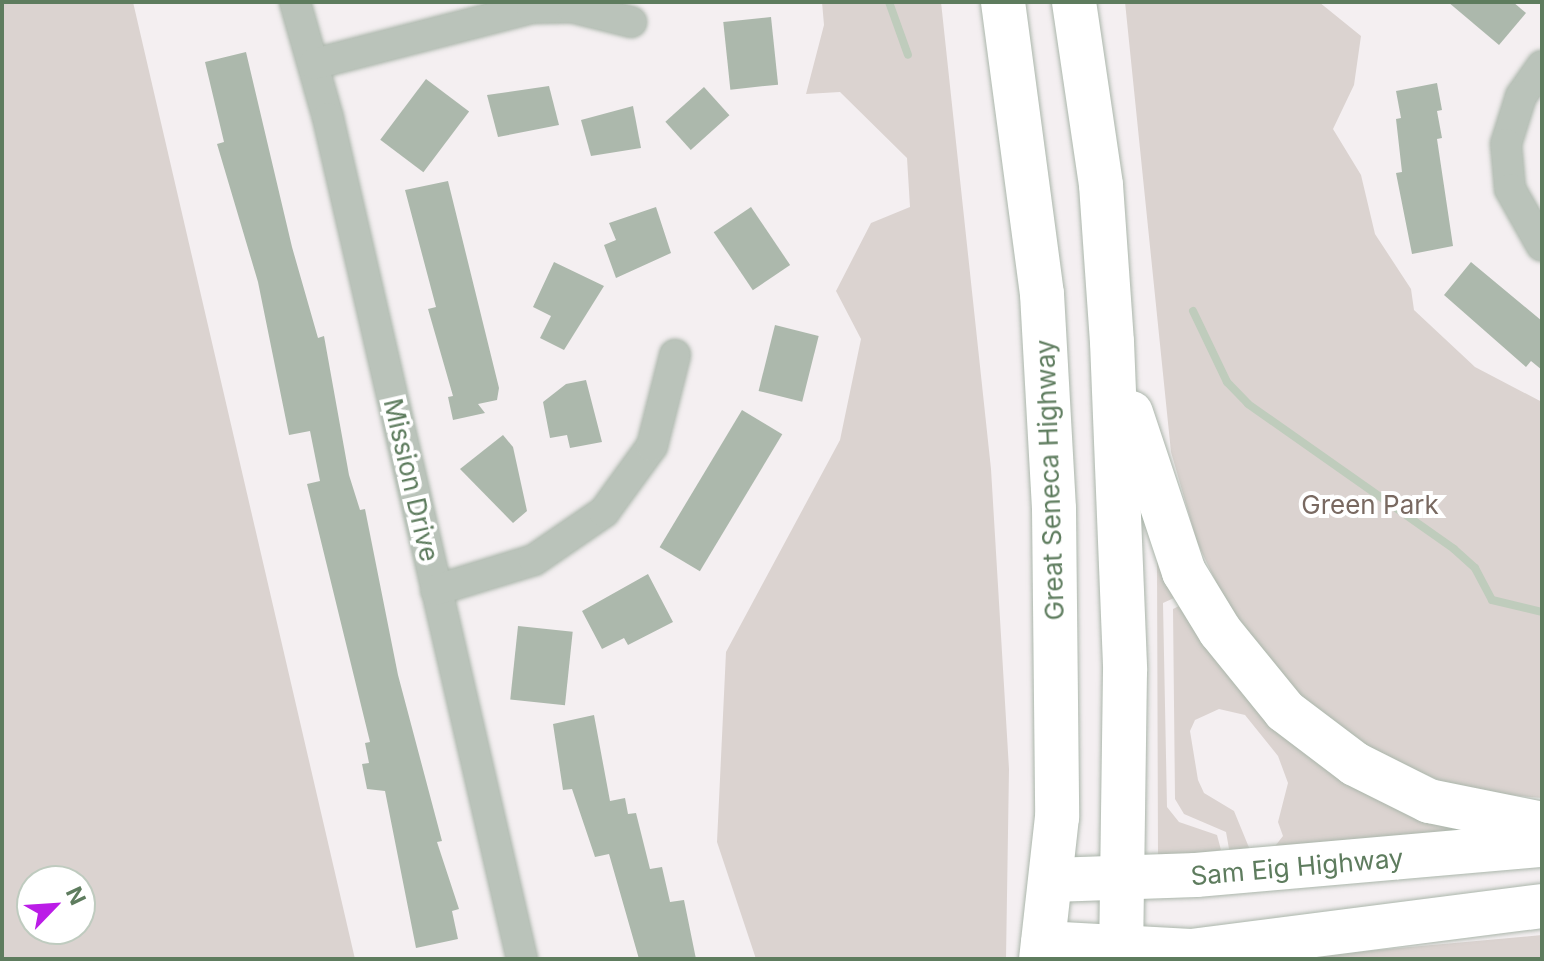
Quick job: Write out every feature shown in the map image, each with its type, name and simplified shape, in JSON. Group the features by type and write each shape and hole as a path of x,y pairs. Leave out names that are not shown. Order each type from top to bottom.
{"main road":[{"name":"Great Seneca Highway","path":"1003,2 1042,294 1049,417 1059,696 1052,880 1042,951"},
{"path":"1074,2 1101,185 1112,342 1125,671 1122,953"},
{"path":"1112,342 1184,572 1220,631 1285,711 1355,764 1429,801 1542,824"},
{"name":"Sam Eig Highway","path":"1052,880 1123,881 1542,845"},
{"path":"1042,951 1191,951 1542,906"}],"street":[{"name":"Mission Drive","path":"295,2 314,64 522,959"},
{"path":"314,64 532,8 571,7 631,22"},
{"path":"1542,66 1521,96 1506,144 1510,189 1542,246"},
{"path":"436,590 534,560 604,512 652,446 675,355"}],"green space":[{"path":"2,2 133,2 355,959 2,959"},
{"path":"822,2 941,2 991,469 1009,769 1006,959 756,959 717,842 726,652 840,440 861,339 836,291 871,223 910,207 907,158 840,92 806,94 824,25"},
{"name":"Green Park","path":"1125,2 1319,2 1361,36 1354,85 1333,129 1361,175 1375,234 1411,289 1414,310 1475,367 1542,402 1542,798 1463,791 1368,749 1292,689 1224,599 1197,542 1171,452"},
{"path":"1157,560 1174,598 1163,603 1167,807 1179,822 1217,835 1221,850 1158,860"},
{"path":"1179,606 1410,812 1458,832 1231,860 1226,832 1184,814 1175,799 1173,609","holes":["1219,709 1245,715 1278,756 1288,783 1278,822 1283,836 1272,850 1250,850 1234,811 1204,793 1198,780 1190,731 1195,720"]},
{"path":"1542,935 1542,959 1291,959 1377,950"}],"building":[{"path":"1448,2 1513,2 1526,13 1499,45"},
{"path":"771,17 778,85 730,90 723,22"},
{"path":"246,52 292,247 318,338 324,336 349,475 360,510 365,509 398,675 442,841 437,842 459,909 452,911 458,939 416,948 385,791 367,789 362,764 369,763 365,743 370,742 307,484 320,481 310,431 289,435 258,282 217,144 224,142 205,62"},
{"path":"426,79 469,111 423,172 380,140"},
{"path":"1437,83 1442,110 1437,111 1442,138 1437,139 1453,246 1412,254 1396,173 1402,172 1396,119 1401,118 1396,91"},
{"path":"549,86 559,125 498,137 487,95"},
{"path":"704,87 729,115 691,150 665,122"},
{"path":"633,106 641,148 591,156 581,120"},
{"path":"448,181 499,388 497,400 478,404 485,413 453,420 448,397 453,396 428,309 436,307 405,190"},
{"path":"656,207 671,253 616,278 604,245 616,240 609,223"},
{"path":"751,207 790,265 753,290 714,232"},
{"path":"554,262 604,286 564,350 540,338 551,316 533,307"},
{"path":"1471,262 1542,321 1542,370 1531,361 1526,367 1444,295"},
{"path":"775,325 819,336 802,402 759,391"},
{"path":"586,380 602,442 570,448 567,435 550,438 543,402 566,384"},
{"path":"742,410 782,434 700,571 660,547"},
{"path":"503,435 513,447 527,511 513,523 460,469"},
{"path":"648,574 673,622 628,645 624,638 602,649 582,611"},
{"path":"518,626 573,632 565,705 510,700"},
{"path":"594,715 610,801 625,798 628,814 636,813 650,869 662,867 670,902 684,900 696,959 639,959 609,854 595,857 572,789 563,790 553,724"}],"waterway":[{"path":"889,2 908,55"},
{"path":"1193,311 1227,382 1248,404 1454,549 1475,568 1492,600 1542,612"}]}
